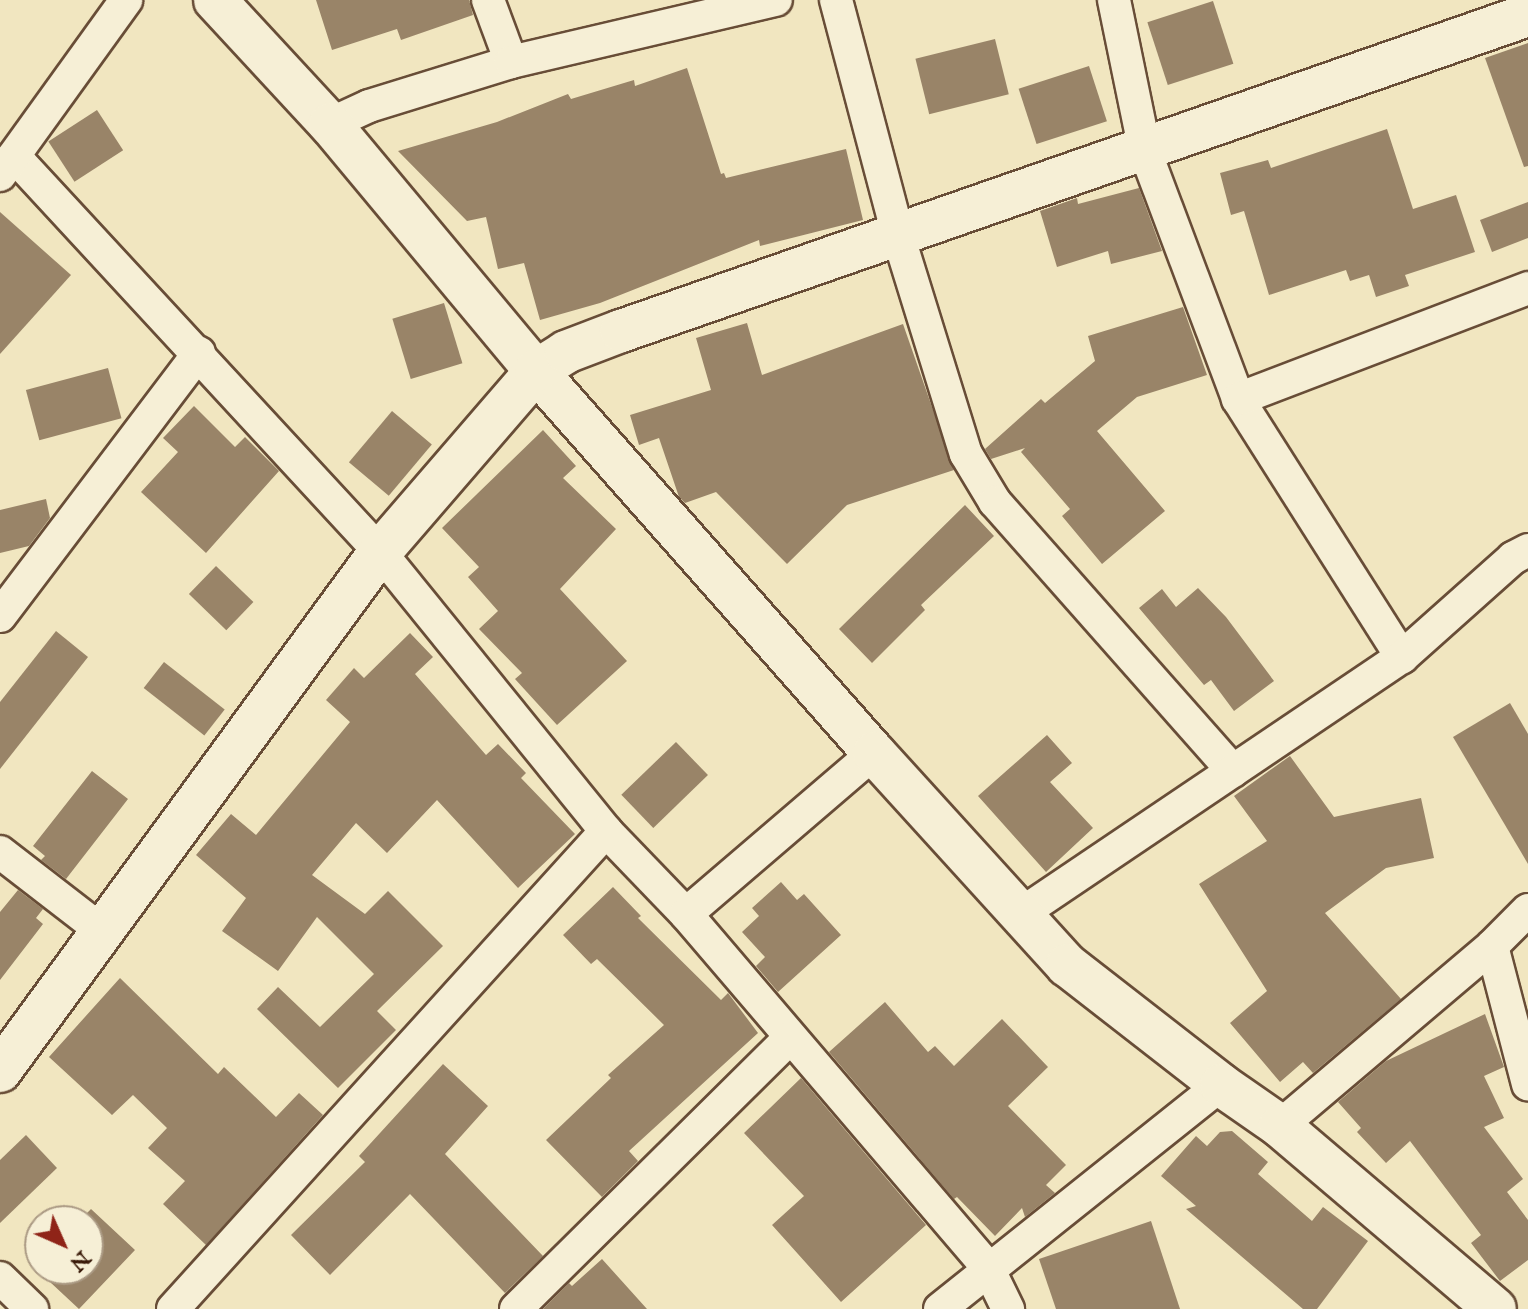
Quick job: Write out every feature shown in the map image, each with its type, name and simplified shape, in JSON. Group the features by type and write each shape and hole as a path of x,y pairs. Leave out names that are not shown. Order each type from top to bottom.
{"street":[{"path":"126,0 7,165 199,353 380,552 606,831 686,914 988,1268 1008,1309"},
{"path":"215,0 330,124 536,371 874,753 1067,965 1221,1085 1280,1126 1495,1309"},
{"path":"488,0 511,62"},
{"path":"330,124 369,106 511,62 776,0"},
{"path":"836,0 898,235 966,454 995,502 1233,771"},
{"path":"1114,0 1145,151 1238,399 1402,657"},
{"path":"0,1071 380,552 536,371 566,352 621,331 1145,151 1528,15"},
{"path":"1238,399 1528,288"},
{"path":"0,616 199,353"},
{"path":"1019,915 1402,657 1513,558 1528,550"},
{"path":"686,914 874,753"},
{"path":"173,1309 606,831"},
{"path":"0,852 101,930"},
{"path":"1280,1126 1492,946 1528,910"},
{"path":"1492,946 1528,1084"},
{"path":"516,1309 790,1038"},
{"path":"940,1309 1221,1085"},
{"path":"0,1278 32,1309"},
{"path":"1517,1309 1528,1300"}],"building":[{"path":"316,0 469,0 473,15 401,40 397,29 332,50"},
{"path":"1213,1 1233,64 1168,85 1147,22"},
{"path":"995,39 1009,94 929,114 915,59"},
{"path":"1528,43 1528,166 1524,167 1485,58"},
{"path":"1089,66 1107,121 1037,144 1019,89"},
{"path":"687,68 721,174 724,173 726,178 846,149 863,220 760,246 759,240 600,303 540,320 524,263 498,269 486,217 467,221 398,151 497,122 568,94 571,99 634,80 635,86"},
{"path":"97,110 123,150 74,182 48,142"},
{"path":"1387,129 1413,209 1456,195 1475,252 1405,275 1409,286 1376,297 1369,275 1350,281 1346,270 1269,295 1244,211 1231,215 1220,173 1268,160 1271,168"},
{"path":"1139,188 1162,251 1111,264 1108,251 1057,267 1040,211 1077,198 1078,204"},
{"path":"1528,202 1528,238 1492,252 1480,220"},
{"path":"0,212 71,275 0,354"},
{"path":"444,303 462,363 411,379 392,319"},
{"path":"1183,307 1207,375 1137,397 1097,431 1165,511 1102,564 1062,516 1070,509 1021,452 1025,448 991,459 985,449 1041,399 1045,403 1095,361 1088,336"},
{"path":"747,323 762,375 903,324 954,470 847,505 787,564 716,492 685,503 679,497 659,438 639,445 630,415 711,390 696,338"},
{"path":"108,368 121,418 39,440 26,390"},
{"path":"194,406 235,447 245,437 279,471 206,553 141,492 178,452 163,438"},
{"path":"392,411 432,444 389,496 349,462"},
{"path":"543,430 576,466 563,478 616,529 560,589 627,661 557,725 515,679 522,673 479,629 498,611 468,577 479,567 442,528"},
{"path":"46,499 50,518 29,546 0,553 0,510"},
{"path":"965,505 994,536 921,605 925,610 872,663 839,629"},
{"path":"216,566 253,602 226,630 189,594"},
{"path":"1198,588 1226,617 1274,681 1234,711 1211,680 1204,685 1139,608 1162,589 1176,607"},
{"path":"56,631 88,657 0,769 0,702"},
{"path":"410,633 433,657 415,674 486,755 498,744 526,773 521,778 575,834 518,888 437,800 387,853 356,823 312,875 365,914 388,891 443,946 377,1011 396,1030 338,1088 257,1009 278,987 320,1027 374,974 317,917 278,971 222,931 246,898 196,855 231,814 256,835 350,722 326,700 354,668 364,678"},
{"path":"164,662 225,709 204,735 144,688"},
{"path":"1510,703 1528,734 1528,864 1453,737"},
{"path":"1047,735 1072,763 1050,782 1093,828 1046,872 978,796"},
{"path":"676,742 708,775 653,828 621,795"},
{"path":"1290,756 1334,817 1421,798 1434,858 1386,868 1325,913 1401,999 1313,1073 1303,1062 1280,1082 1230,1023 1267,991 1199,884 1267,841 1234,796"},
{"path":"92,771 128,799 66,879 41,860 45,856 33,846"},
{"path":"781,882 797,900 804,894 841,935 778,992 756,966 765,957 742,932 759,916 752,908"},
{"path":"613,887 641,916 638,918 721,1000 728,993 758,1033 629,1151 638,1161 602,1197 546,1140 611,1078 608,1075 664,1025 597,959 591,964 563,935"},
{"path":"18,890 43,909 36,918 43,924 0,980 0,912"},
{"path":"120,978 218,1074 224,1067 276,1117 299,1093 323,1115 206,1245 163,1204 185,1181 148,1148 167,1128 133,1095 112,1115 49,1057"},
{"path":"885,1002 928,1052 935,1046 954,1066 1002,1019 1048,1067 1008,1106 1066,1165 1046,1185 1055,1193 1025,1217 1022,1208 995,1236 957,1197 954,1199 829,1052"},
{"path":"1485,1014 1504,1067 1484,1076 1504,1118 1484,1127 1523,1179 1507,1192 1528,1220 1528,1260 1500,1281 1471,1243 1481,1235 1410,1141 1386,1163 1357,1132 1361,1128 1338,1102 1386,1061"},
{"path":"443,1064 488,1106 445,1154 543,1256 505,1293 410,1194 330,1275 291,1235 365,1162 359,1156"},
{"path":"801,1078 926,1225 841,1302 772,1225 804,1196 744,1133"},
{"path":"1232,1131 1268,1162 1258,1174 1312,1221 1323,1207 1368,1241 1317,1309 1303,1309 1186,1209 1196,1206 1161,1176 1196,1136 1207,1146 1220,1132"},
{"path":"26,1135 57,1168 0,1223 0,1160"},
{"path":"104,1221 135,1250 104,1283"},
{"path":"1151,1221 1180,1309 1056,1309 1039,1259"},
{"path":"602,1259 647,1309 543,1309 569,1283 572,1286"},
{"path":"53,1285 102,1285 79,1309"}]}
